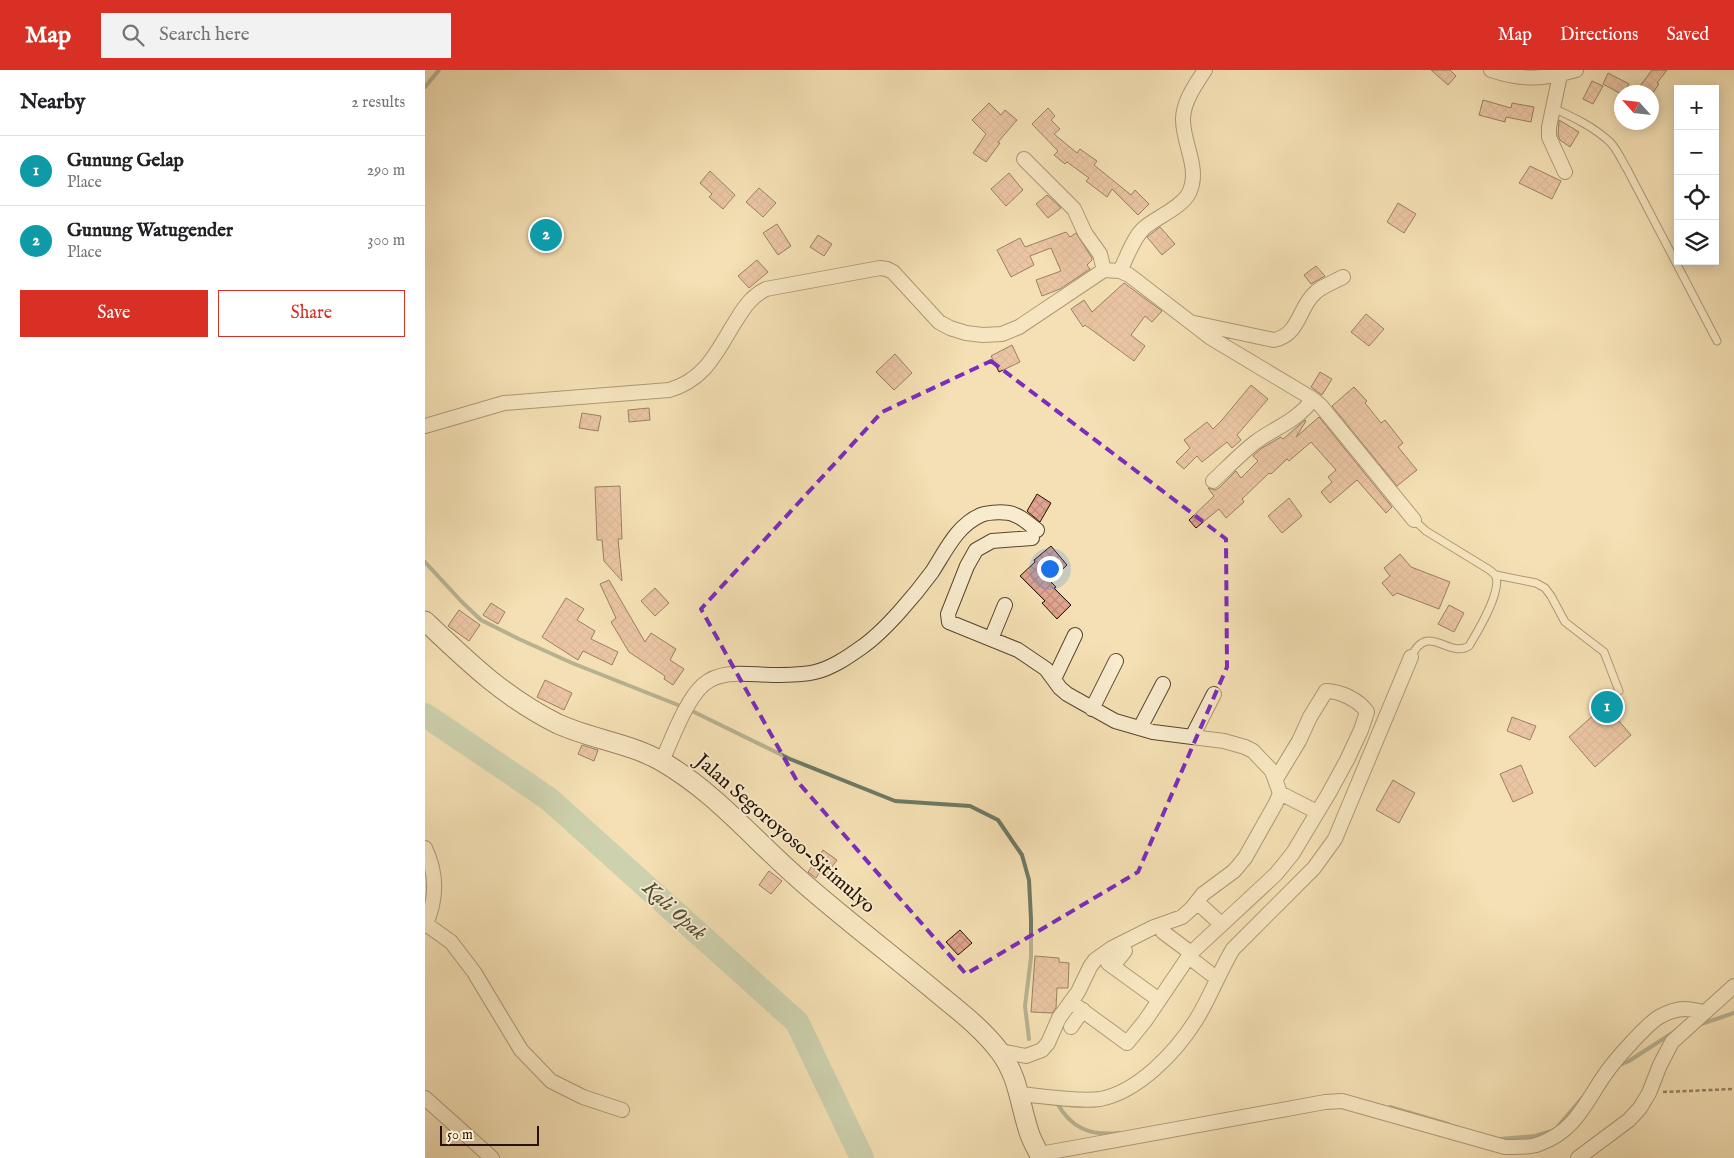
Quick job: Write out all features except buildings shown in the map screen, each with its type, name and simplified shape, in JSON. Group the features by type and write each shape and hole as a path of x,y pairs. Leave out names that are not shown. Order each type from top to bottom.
{"main road":[{"name":"Jalan Segoroyoso-Sitimulyo","path":"425,621 486,678 534,711 560,724 643,752 662,761 688,778 711,796 800,880 975,1024 1000,1051 1010,1066 1020,1094 1031,1136 1040,1156"}],"street":[{"path":"1120,271 1143,229 1181,202 1189,194 1193,171 1183,118 1186,104 1205,70"},
{"path":"1491,70 1509,76 1537,79 1577,70"},
{"path":"1560,75 1549,137 1565,172"},
{"path":"1024,160 1074,209 1085,233 1100,254 1104,270"},
{"path":"425,426 504,403 669,390 681,386 695,378 705,368 745,306 757,293 766,289 880,268 887,269 893,272 939,322 966,333 983,335 1002,334 1019,327 1104,270 1120,271 1129,275 1220,344 1313,399 1321,406 1414,520"},
{"path":"1191,322 1274,340 1284,338 1292,330 1312,295 1319,289 1343,277"},
{"path":"1213,481 1255,443 1271,431 1295,419 1313,399"},
{"path":"662,761 691,699 704,684 717,677 733,674 774,675 816,672 838,662 863,646 907,603 953,539 964,527 981,515 1015,514 1034,534 992,541 975,550 967,566 948,619 951,624 1019,650 1046,669 1060,688 1067,694 1115,721 1169,734 1224,741 1253,751 1272,771 1278,786 1317,812"},
{"path":"991,638 1005,606"},
{"path":"1054,679 1075,635"},
{"path":"1020,1094 1080,1099 1098,1099 1114,1095 1133,1086 1154,1070 1184,1038 1233,949 1314,868 1335,839 1411,656"},
{"path":"1092,709 1116,661"},
{"path":"1140,728 1163,684"},
{"path":"1000,1051 1026,1056 1042,1050 1048,1043 1059,1018 1078,992 1095,960 1112,948 1154,927 1177,920 1188,913 1203,894 1229,876 1243,863 1276,803 1278,786 1310,717 1326,691 1336,691 1363,706 1367,712 1361,730 1329,793 1293,853 1282,867 1190,955 1127,1043 1079,1008 1071,1027"},
{"path":"1192,737 1214,694"},
{"path":"425,848 432,862 435,894 426,925 451,942 474,972 521,1050 551,1081 583,1097 622,1110"},
{"path":"1197,902 1221,924"},
{"path":"1163,932 1211,974"},
{"path":"1125,951 1111,964 1159,1000"},
{"path":"1578,1158 1629,1120 1640,1108 1649,1093 1672,1042 1734,986"},
{"path":"1040,1156 1325,1102 1342,1101 1505,1146 1522,1147 1538,1145 1553,1138 1574,1121 1590,1100 1606,1072 1659,1017 1685,1009 1704,1012"},
{"path":"425,1098 492,1158"}],"lane":[{"path":"1553,108 1580,121 1611,144 1627,169 1717,341"},
{"path":"1414,520 1426,530 1488,568 1496,576 1536,583 1545,588 1565,622 1604,652 1619,691"},
{"path":"1411,656 1421,643 1428,641 1458,649 1464,649 1469,646 1493,600 1496,576"}],"path":[{"path":"1649,1093 1734,1089"}],"highlighted area":[{"path":"991,361 1226,539 1227,667 1138,872 966,974 797,781 701,609 882,412"}],"waterway":[{"path":"425,87 439,70"},
{"path":"425,562 481,620 572,663 678,705"},
{"path":"694,712 790,759 895,801 970,806 998,820 1022,855 1029,880 1031,957 1025,1006 1029,1039"},
{"name":"Kali Opak","path":"425,715 549,799 797,1022 862,1158"},
{"path":"1701,1024 1734,1013"},
{"path":"1617,1066 1629,1061 1677,1030"},
{"path":"1500,1139 1535,1136 1555,1130 1582,1098"},
{"path":"1057,1103 1062,1112 1082,1128 1099,1133 1119,1133"},
{"path":"1390,1107 1448,1124"}],"place":[{"name":"Gunung Watugender","path":"546,235"},
{"name":"Gunung Gelap","path":"1607,707"}]}
